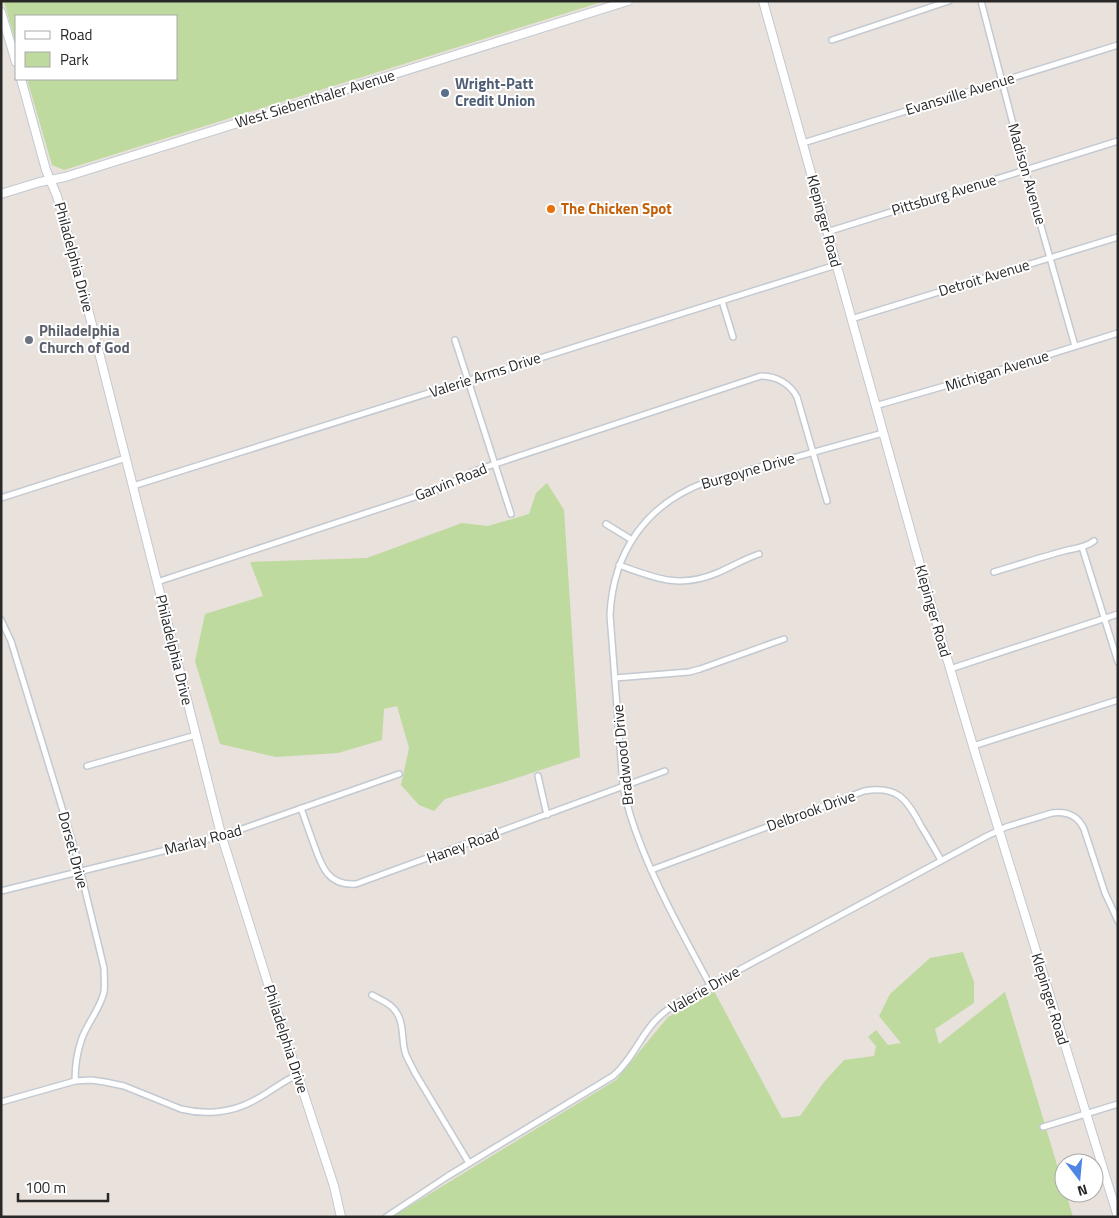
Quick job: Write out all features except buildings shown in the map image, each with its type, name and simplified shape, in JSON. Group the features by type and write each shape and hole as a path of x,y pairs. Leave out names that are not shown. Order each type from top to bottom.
{"main road":[{"name":"West Siebenthaler Avenue","path":"1,194 65,177 628,1"},
{"name":"Klepinger Road","path":"764,1 875,406 972,746 1118,1217"},
{"path":"1,12 15,59"},
{"name":"Philadelphia Drive","path":"21,80 46,170 57,196 78,275 221,834 334,1186 342,1217"}],"street":[{"path":"832,40 949,1"},
{"name":"Madison Avenue","path":"981,1 1025,170 1075,346"},
{"name":"Evansville Avenue","path":"803,143 1118,45"},
{"name":"Pittsburg Avenue","path":"827,232 1118,141"},
{"name":"Detroit Avenue","path":"851,319 1118,237"},
{"name":"Valerie Arms Drive","path":"133,486 836,265"},
{"path":"722,301 733,337"},
{"name":"Michigan Avenue","path":"875,406 990,374 1118,333"},
{"path":"455,340 511,514"},
{"name":"Garvin Road","path":"158,582 439,489 495,464 761,376 771,376 782,381 792,388 798,397 827,501"},
{"name":"Burgoyne Drive","path":"632,540 663,504 685,491 706,482 883,433"},
{"path":"1,498 126,458"},
{"path":"606,524 632,540"},
{"name":"Bradwood Drive","path":"632,540 619,565 613,588 610,615 626,803 651,870 672,916 710,986"},
{"path":"994,572 1064,550 1082,547 1094,540"},
{"path":"1082,547 1118,662"},
{"path":"619,565 665,580 680,581 716,574 759,554"},
{"path":"950,669 1118,614"},
{"name":"Dorset Drive","path":"1,620 11,641 80,871 104,968 105,981 102,1000 81,1040 75,1081"},
{"path":"615,678 700,670 784,639"},
{"path":"972,746 1118,700"},
{"path":"87,766 196,735"},
{"name":"Haney Road","path":"301,808 324,869 334,879 349,884 361,883 665,771"},
{"name":"Marlay Road","path":"1,891 194,843 242,829 399,774"},
{"path":"538,776 547,815"},
{"name":"Delbrook Drive","path":"651,870 864,791 878,789 897,794 906,801 912,808 941,860"},
{"name":"Valerie Drive","path":"386,1217 469,1163 613,1076 631,1057 654,1021 676,1004 999,830 1052,813 1060,812 1076,818 1084,829 1105,892 1118,921"},
{"path":"372,995 391,1006 399,1017 408,1059 469,1163"},
{"path":"1,1102 75,1081 91,1080 116,1084 181,1109 209,1112 230,1110 242,1106 297,1075"},
{"path":"1043,1127 1118,1104"}],"green space":[{"path":"4,1 605,1 64,170 52,165 27,80 178,80 178,15 15,15 15,40"},
{"path":"547,483 564,510 580,757 445,799 434,811 419,805 401,785 409,748 397,706 384,709 382,740 338,753 276,757 220,744 195,661 205,614 263,596 250,562 367,558 462,523 488,526 529,514 536,493"},
{"path":"963,952 974,982 974,1003 935,1029 939,1044 1005,992 1054,1155 1054,1203 1069,1203 1073,1217 392,1217 616,1080 668,1017 714,991 782,1118 800,1116 824,1082 844,1060 874,1056 876,1046 868,1037 876,1030 888,1045 901,1043 879,1016 890,994 930,958"}],"place":[{"name":"Wright-Patt Credit Union","path":"445,93"},
{"name":"The Chicken Spot","path":"551,209"},
{"name":"Philadelphia Church of God","path":"29,340"}]}
